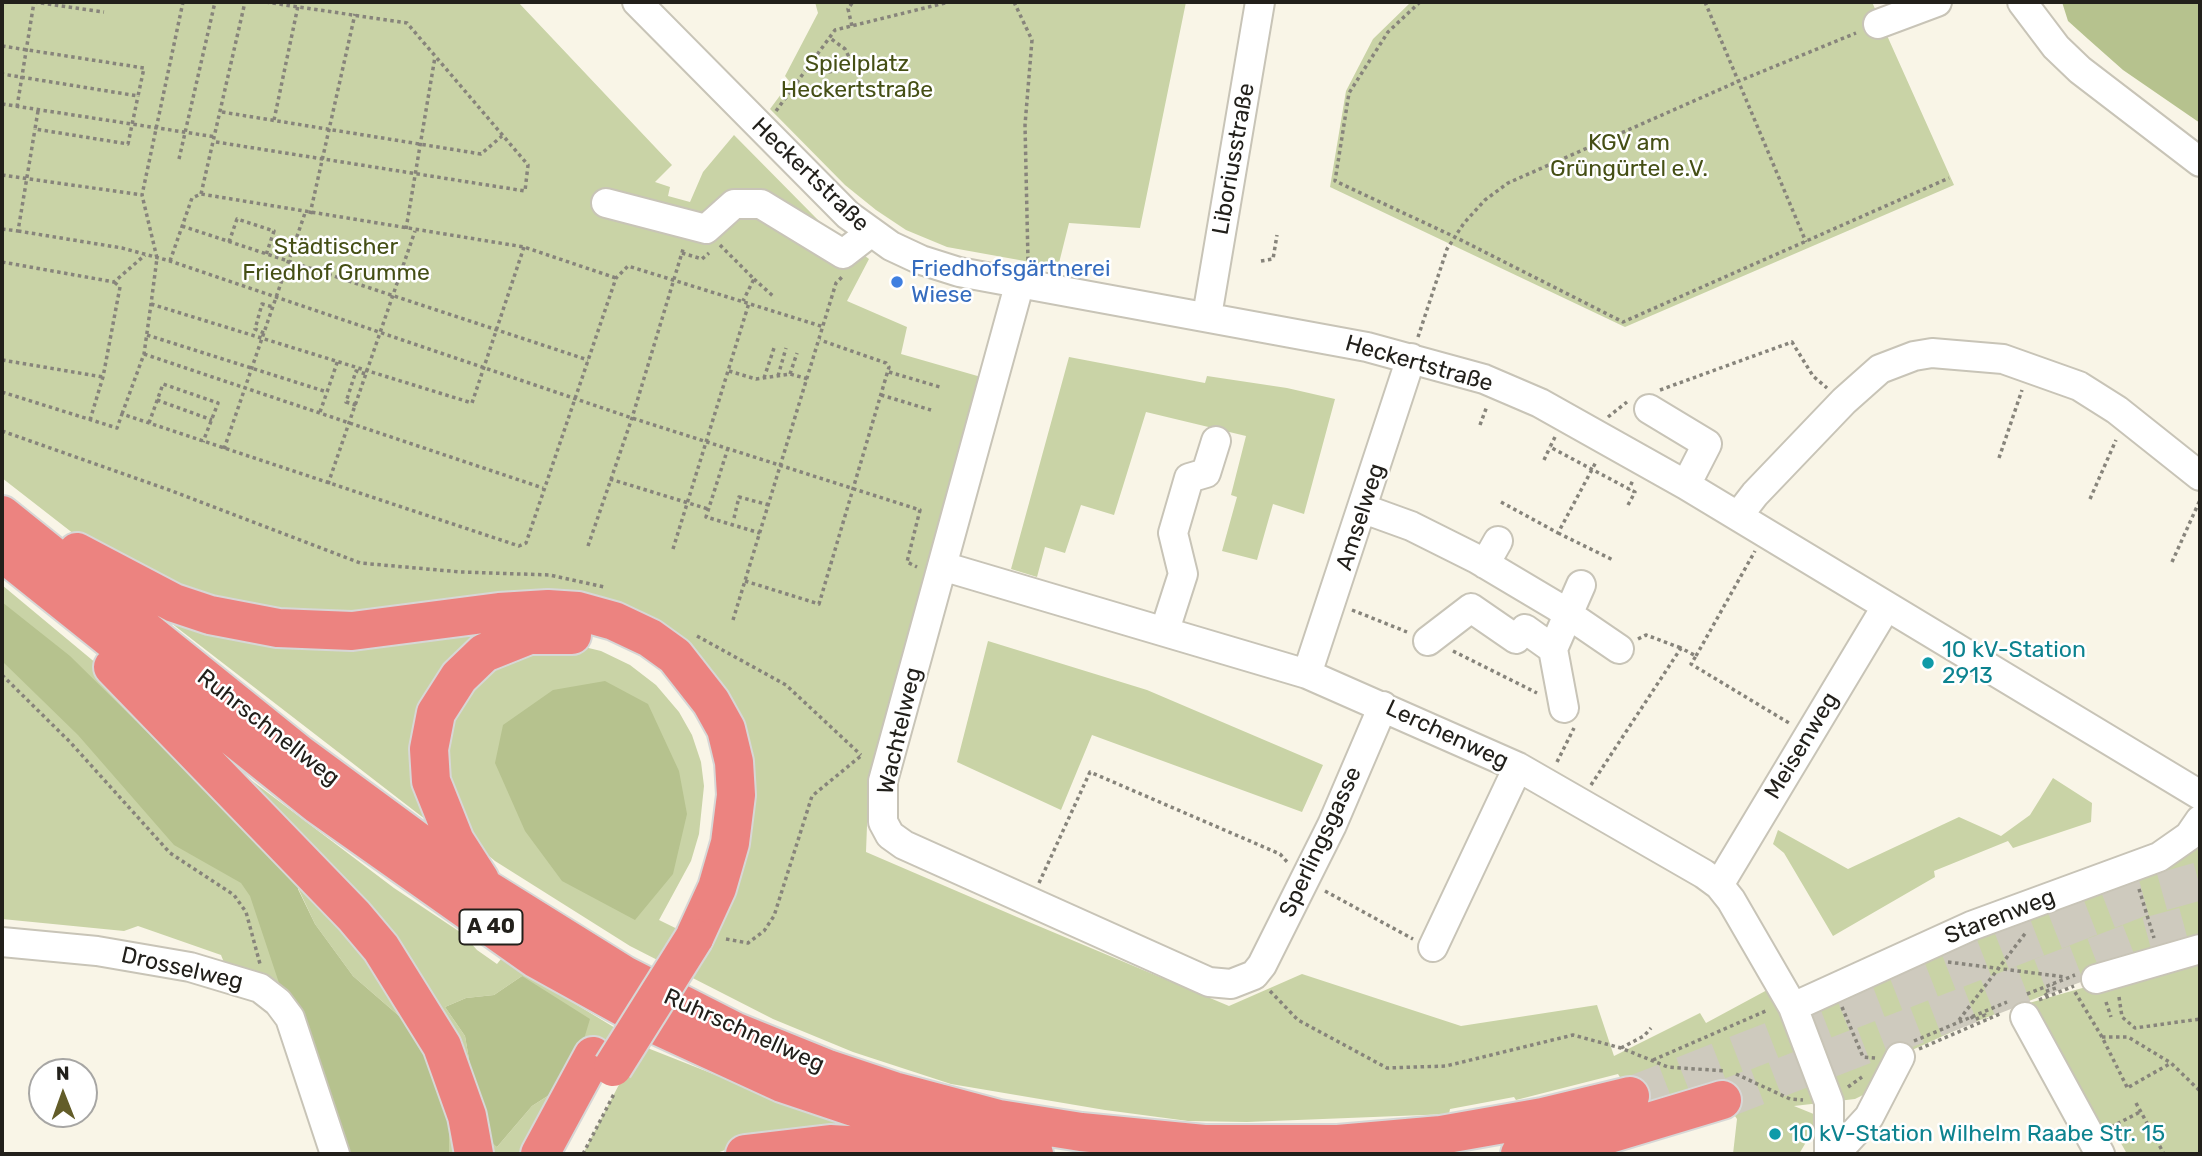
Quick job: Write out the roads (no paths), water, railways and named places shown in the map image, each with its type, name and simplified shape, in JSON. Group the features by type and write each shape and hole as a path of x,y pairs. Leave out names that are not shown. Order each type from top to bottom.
{"highway":[{"path":"2,505 140,587 174,603 241,622 301,630 352,631 499,612 548,609 578,611 614,621 650,638 675,656 711,702 726,729 734,762 736,794 730,843 717,888 695,933 609,1069 568,1154"},
{"name":"Ruhrschnellweg","path":"2,515 299,754 502,900 624,975 782,1051 894,1091 1030,1125 1204,1144 1338,1144 1492,1127 1630,1096"},
{"path":"11,559 354,916 381,948 442,1046 467,1116 474,1154"},
{"name":"Ruhrschnellweg","path":"11,559 317,804 535,958 658,1026 782,1083 913,1127 1034,1154"},
{"path":"502,900 486,887 469,864 437,801 429,762 431,729 442,700 459,677 484,653 529,635 572,635 625,651 660,675 680,697 698,725 705,744 712,785 709,830 693,882 695,933"},
{"path":"540,1154 609,1069"},
{"path":"1520,1154 1599,1137 1722,1100"},
{"path":"745,1154 830,1144 870,1144 972,1154"}],"street":[{"name":"Heckertstraße","path":"637,2 762,130 870,233 921,260 959,272 1207,316 1411,358 1483,379 1601,435 2200,796"},
{"name":"Liboriusstraße","path":"1207,316 1261,2"},
{"path":"1878,24 1937,2"},
{"path":"2022,2 2056,47 2080,70 2200,162"},
{"path":"606,203 706,229 734,204 761,204 843,254 870,233"},
{"name":"Wachtelweg","path":"1020,282 883,781 883,822 890,835 904,845 1209,982 1231,984 1254,975"},
{"path":"1738,516 1755,494 1844,401 1880,369 1914,356 1932,353 1977,355 2030,367 2079,386 2126,417 2200,477"},
{"name":"Amselweg","path":"1307,674 1364,509 1411,358"},
{"path":"1644,401 1707,444 1686,485"},
{"path":"1166,630 1183,574 1173,533 1189,478 1206,474 1216,441"},
{"path":"1364,509 1411,526 1482,559 1619,649"},
{"name":"Lerchenweg","path":"941,570 1166,630 1307,674 1545,781 1719,885 1791,1003 1825,1091"},
{"path":"1564,708 1553,649 1581,585"},
{"path":"1542,597 1523,619 1525,629 1553,649"},
{"name":"Meisenweg","path":"1719,885 1886,607"},
{"path":"1428,640 1471,608 1516,639 1525,629"},
{"name":"Sperlingsgasse","path":"1254,975 1262,965 1332,825 1383,706"},
{"path":"1433,947 1518,767"},
{"name":"Starenweg","path":"1791,1003 1971,926 2159,857 2189,836 2200,820"},
{"name":"Drosselweg","path":"2,942 97,951 190,967 260,988 278,1002 290,1018 335,1154"},
{"path":"2088,985 2200,949"},
{"path":"2021,1010 2095,1146"},
{"path":"1835,1154 1869,1117 1892,1053"},
{"path":"1825,1091 1869,1117"},
{"path":"1825,1091 1829,1154"}],"tunnel":[{"path":"1630,1096 2139,898 2200,881"},
{"path":"1722,1100 2145,937 2200,922"}],"place":[{"name":"Friedhofsgärtnerei Wiese","path":"897,282"},
{"name":"10 kV-Station 2913","path":"1928,663"},
{"name":"10 kV-Station Wilhelm Raabe Str. 15","path":"1775,1134"}],"park label":[{"name":"Spielplatz Heckertstraße","path":"857,77"},
{"name":"KGV am Grüngürtel e.V.","path":"1629,156"},
{"name":"Städtischer Friedhof Grumme","path":"336,260"}]}
